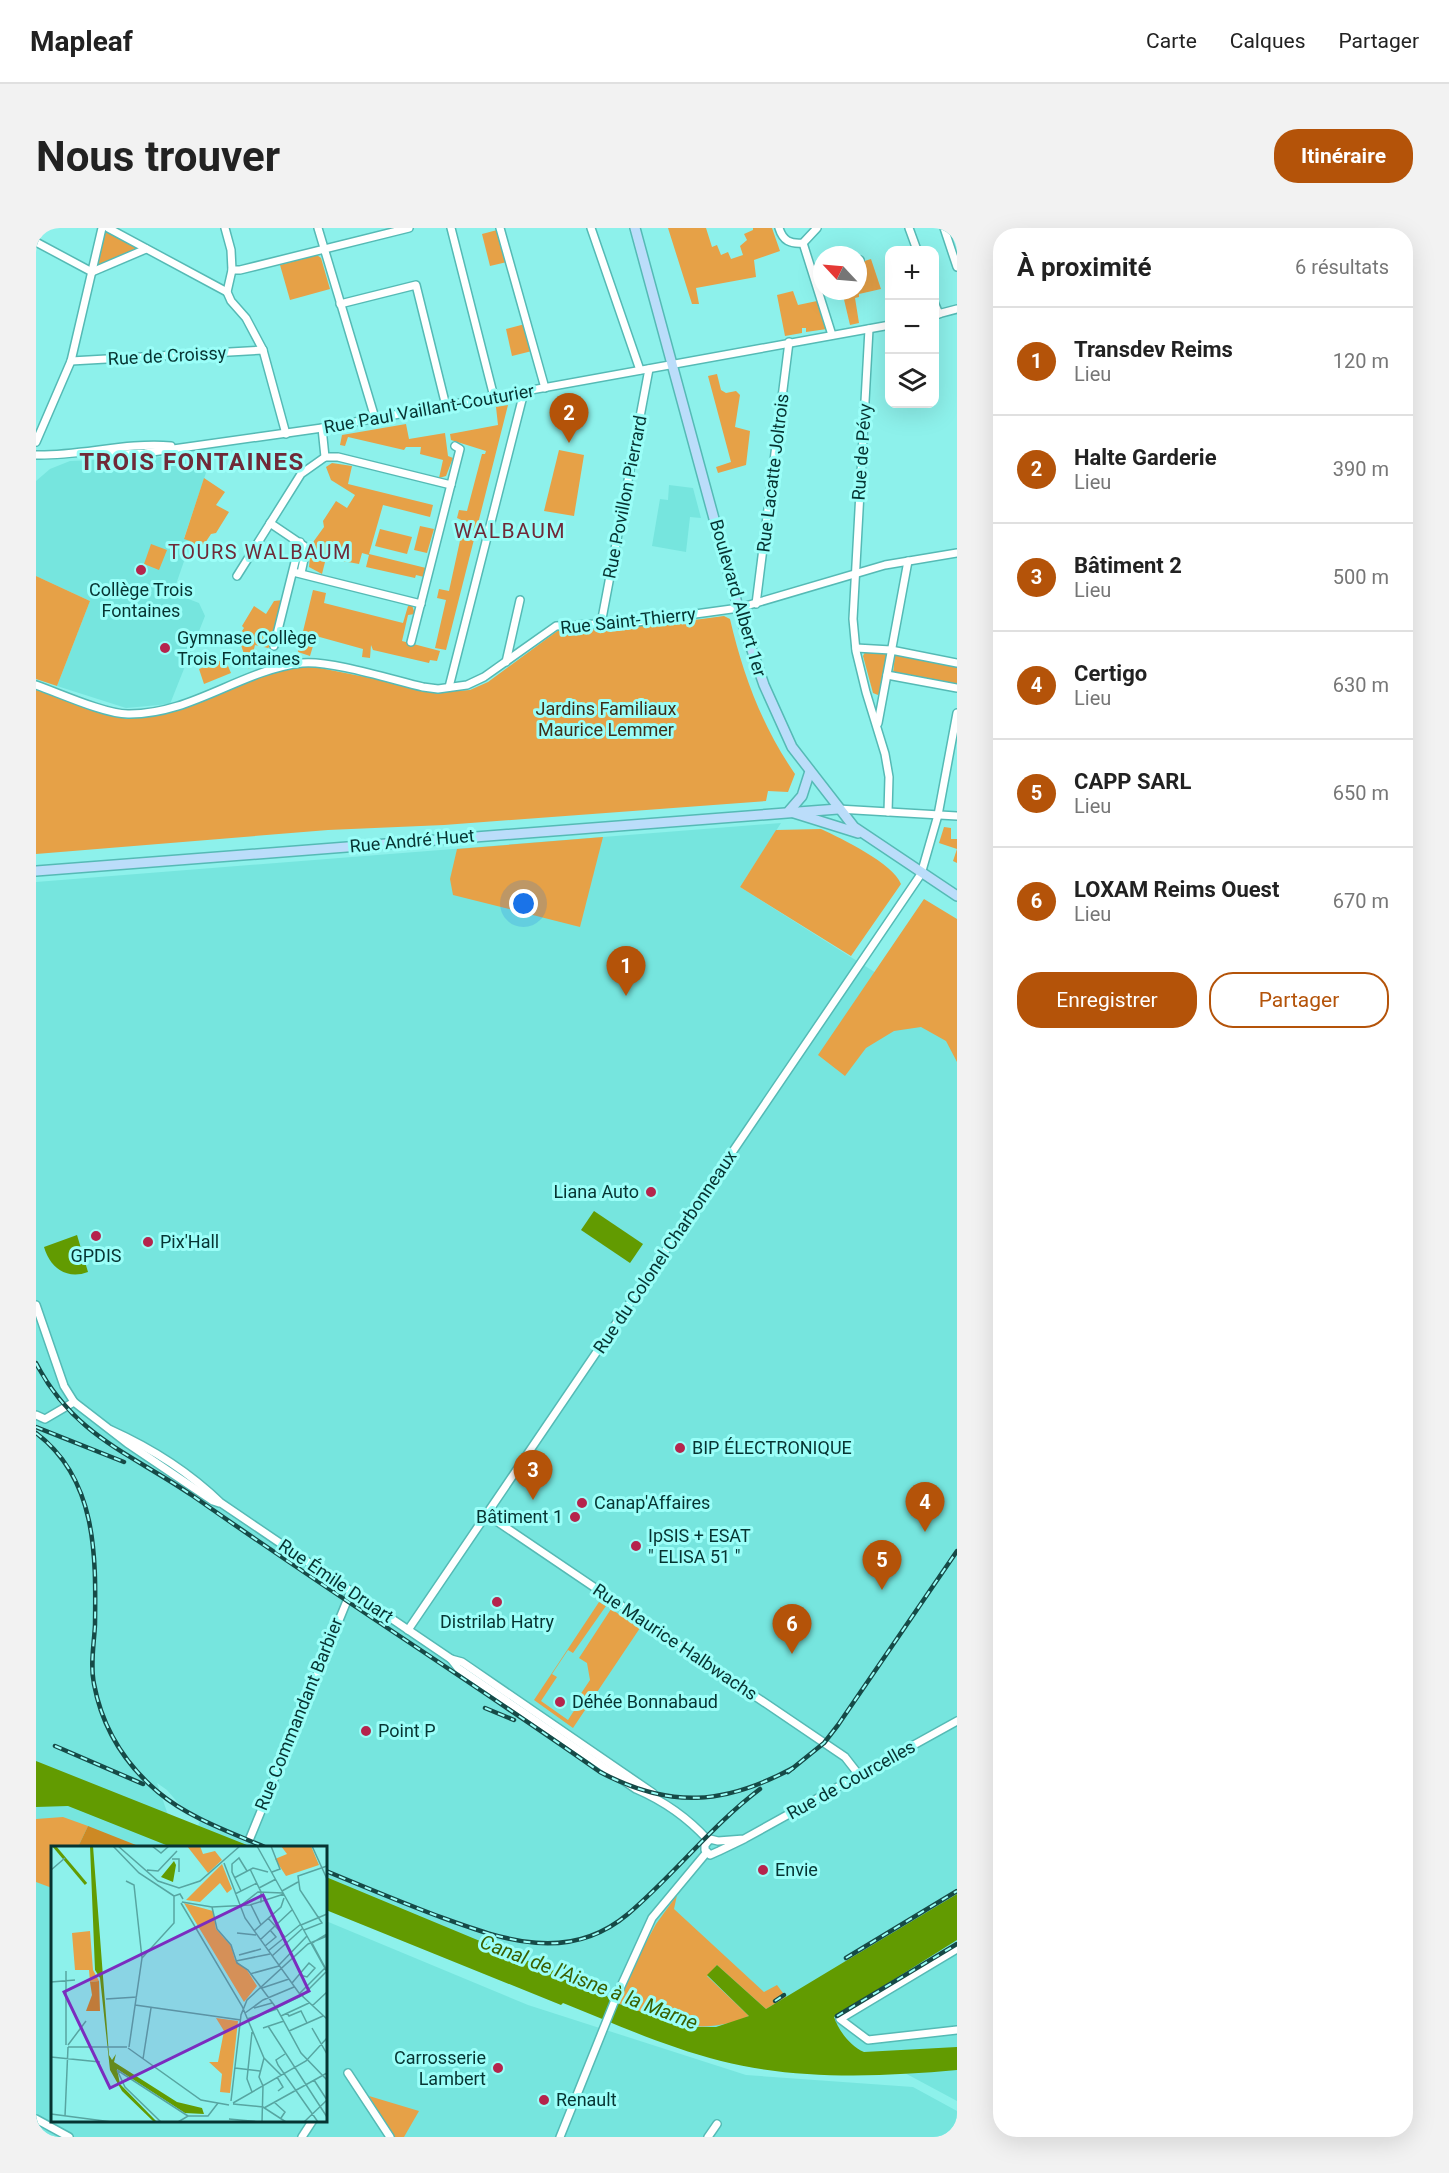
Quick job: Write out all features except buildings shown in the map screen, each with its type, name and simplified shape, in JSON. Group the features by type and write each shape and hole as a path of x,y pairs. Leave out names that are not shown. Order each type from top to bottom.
{"street":[{"path":"36,442 71,362 102,228"},
{"path":"108,228 227,292"},
{"path":"225,228 232,270 227,292 231,301 246,318 263,350 286,434"},
{"path":"318,228 375,418"},
{"path":"232,270 409,228"},
{"path":"451,228 494,397"},
{"path":"500,228 545,388"},
{"path":"591,228 640,370"},
{"name":"Boulevard Albert 1er","path":"635,228 739,608 764,685 792,747 838,809 865,836 957,896"},
{"path":"779,228 782,237 791,244 803,243 817,228"},
{"path":"909,228 916,246"},
{"path":"944,228 957,267"},
{"path":"36,242 92,272"},
{"path":"803,243 813,276"},
{"path":"92,272 146,249"},
{"path":"340,304 416,285 446,406"},
{"path":"821,300 832,335"},
{"path":"939,314 957,309"},
{"name":"Rue Paul Vaillant-Couturier","path":"36,455 108,450 123,454 145,453 286,434 640,370 674,366 789,342 885,326"},
{"name":"Rue de Pévy","path":"869,329 853,619 856,648 866,692 877,724 889,777 888,812"},
{"name":"Rue Lacatte Joltrois","path":"756,604 789,342"},
{"name":"Rue de Croissy","path":"71,362 263,350"},
{"name":"Rue Povillon Pierrard","path":"602,624 649,369"},
{"path":"449,687 524,392"},
{"path":"322,428 325,457"},
{"path":"411,642 460,449 455,446"},
{"path":"237,576 301,474 325,457 338,457 451,485"},
{"path":"270,523 300,542 297,573 274,646"},
{"name":"Rue Saint-Thierry","path":"36,685 127,714 171,709 275,668 305,662 423,687 467,685 506,662 556,626 637,622 739,608 908,561 957,553"},
{"path":"877,724 908,561"},
{"path":"297,573 421,604"},
{"path":"506,662 520,600"},
{"path":"856,648 891,650 957,663"},
{"path":"886,675 957,688"},
{"name":"Rue du Colonel Charbonneaux","path":"408,1630 921,874 938,815 957,713"},
{"path":"810,771 802,796 789,811 865,836"},
{"path":"838,809 957,816"},
{"name":"Rue André Huet","path":"36,871 838,809"},
{"path":"36,1305 64,1386 74,1402 45,1419 36,1415"},
{"name":"Rue Émile Druart","path":"74,1402 111,1430 159,1456 206,1488 221,1503 451,1659 462,1662 654,1793 694,1825 708,1840"},
{"name":"Rue Maurice Halbwachs","path":"486,1515 845,1757 859,1775"},
{"name":"Rue Commandant Barbier","path":"250,1838 351,1591"},
{"name":"Rue de Courcelles","path":"707,1852 712,1855 744,1839 957,1721"},
{"name":"Rue de Courcelles","path":"708,1840 744,1839"},
{"path":"560,2137 617,1995 652,1918 707,1852 705,1845 708,1840"},
{"path":"718,1841 719,1851"},
{"path":"957,1949 840,2019 868,2040 957,2030"},
{"path":"348,2073 390,2137"},
{"path":"36,2119 69,2137"},
{"path":"302,2137 312,2122"},
{"path":"708,2137 717,2124"}],"shaded area":[{"name":"Collège Trois Fontaines","path":"212,455 184,538 191,541 173,593 199,603 205,616 170,704 126,708 57,686 90,601 36,576 36,481 50,469 70,461"},
{"path":"669,485 693,488 701,518 690,517 686,552 652,546 660,499 668,500"},
{"path":"781,823 740,887 957,1024 957,2101 888,2064 667,2034 327,1896 327,1846 201,1846 192,1842 201,1818 179,1804 167,1790 157,1783 179,1846 51,1846 51,2122 327,2122 327,1921 528,2005 746,2075 913,2087 957,2111 957,2137 36,2137 36,882"},
{"path":"594,1211 643,1244 630,1263 581,1230"},
{"path":"77,1235 88,1272 66,1273 50,1261 44,1247"},
{"path":"36,1761 249,1846 168,1846 68,1806 36,1807"},
{"path":"88,1826 138,1846 78,1846"},
{"path":"327,1877 538,1965 598,1986 611,2001 688,2027 716,2027 749,2016 707,1975 717,1965 766,2009 957,1894 957,1940 834,2017 846,2038 864,2052 957,2047 957,2070 839,2075 750,2067 680,2049 563,2003 561,2005 327,1910"}],"green space":[{"path":"668,228 706,228 712,247 717,245 721,255 728,252 731,259 743,255 740,246 747,240 744,234 753,228 772,228 780,251 754,260 756,277 696,288 699,304 692,304"},
{"path":"501,229 507,262 490,266 482,234"},
{"path":"105,231 137,248 95,267"},
{"path":"317,255 321,258 330,289 290,300 280,265"},
{"path":"871,259 881,289 867,292 867,260"},
{"path":"793,291 798,305 817,301 827,329 806,332 806,328 802,328 802,333 785,336 777,295"},
{"path":"844,300 855,300 859,323 850,325"},
{"path":"525,324 532,351 512,356 506,329"},
{"path":"717,374 721,390 726,393 736,391 740,395 735,427 750,431 746,465 718,473 716,467 731,462 708,376"},
{"path":"508,405 446,650 435,648 446,600 437,598 439,589 449,591 461,536 465,529 469,529 470,524 457,518 459,510 467,511 482,454 486,451 451,440 450,434 498,425 496,407"},
{"path":"406,424 409,439 445,433 448,456 453,458 446,476 439,478 443,460 420,454 421,447 406,447 404,450 348,437 345,446 340,445 342,435"},
{"path":"559,450 584,455 574,516 544,511"},
{"path":"332,463 352,466 348,484 433,505 430,517 383,505 369,554 426,568 424,577 416,575 415,578 366,567 369,555 362,553 359,564 326,558 322,574 309,567 311,545 324,527 323,521 336,501 347,508 355,495 331,480 326,467"},
{"path":"204,478 225,492 216,505 229,512 216,533 211,534 205,543 196,549 189,547 190,541 184,539"},
{"path":"420,526 434,529 427,553 414,550"},
{"path":"380,529 412,537 407,554 375,546"},
{"path":"151,544 167,550 159,570 144,564"},
{"path":"36,576 90,601 57,686 36,679"},
{"path":"313,590 326,593 324,603 403,623 408,606 412,605 415,614 408,615 402,641 440,651 437,661 430,660 429,663 373,650 371,645 370,658 362,657 363,649 316,636 310,656 298,652"},
{"path":"283,600 271,646 268,648 255,645 249,669 240,642 245,634 242,626 254,606 266,614 274,601"},
{"name":"Jardins Familiaux Maurice Lemmer","path":"724,616 730,619 741,660 763,719 795,774 788,792 768,791 766,801 444,825 328,830 36,854 36,690 127,719 184,708 267,673 310,666 441,692 470,690 488,682 560,629 657,625"},
{"path":"865,652 887,652 878,695 873,693 863,656"},
{"path":"895,654 957,664 957,685 893,674"},
{"path":"225,659 231,673 204,684 199,669"},
{"path":"944,827 951,828 951,839 957,839 957,849 939,843"},
{"path":"821,829 878,860 896,876 901,884 851,956 740,887 776,830"},
{"path":"603,837 580,927 453,895 450,879 457,849"},
{"path":"957,849 957,863 953,861"},
{"path":"924,899 957,919 957,1062 946,1041 921,1027 894,1031 866,1048 845,1076 818,1055"},
{"path":"599,1602 606,1606 573,1653 568,1650 552,1674 557,1677 541,1701 568,1720 579,1703 576,1701 590,1680 587,1663 579,1658 611,1609 640,1628 573,1728 534,1700"},
{"path":"63,1817 88,1826 78,1846 51,1846 51,1888 36,1882 36,1819"},
{"path":"677,1895 674,1909 764,1992 777,1985 786,1997 766,2009 717,1965 707,1976 749,2016 714,2026 698,2026 667,2021 618,2003 632,1968 656,1924"},
{"path":"369,2096 419,2111 404,2137 394,2137"}],"railway":[{"path":"36,1363 51,1388 68,1409 105,1441 193,1496 600,1772 650,1792 674,1797 697,1798 744,1789 793,1768"},
{"path":"36,1427 124,1462"},
{"path":"36,1433 56,1452 71,1473 82,1496 89,1520 95,1572 93,1677 98,1700 109,1730 125,1757 158,1792 210,1824 262,1846"},
{"path":"788,1772 824,1743 838,1725 957,1551"},
{"path":"485,1708 514,1720"},
{"path":"55,1746 143,1784"},
{"path":"327,1871 421,1910 509,1939 533,1943 558,1943 581,1939 605,1930 628,1914 726,1818 760,1789"},
{"path":"846,1958 957,1891"},
{"path":"837,2016 957,1944"},
{"path":"775,2001 784,1995"}],"place":[{"name":"Halte Garderie","path":"569,443"},
{"name":"Collège Trois Fontaines","path":"141,570"},
{"name":"Gymnase Collège Trois Fontaines","path":"165,648"},
{"name":"Transdev Reims","path":"626,996"},
{"name":"Liana Auto","path":"651,1192"},
{"name":"GPDIS","path":"96,1236"},
{"name":"Pix'Hall","path":"148,1242"},
{"name":"BIP ÉLECTRONIQUE","path":"680,1448"},
{"name":"Bâtiment 2","path":"533,1500"},
{"name":"Canap'Affaires","path":"582,1503"},
{"name":"Bâtiment 1","path":"575,1517"},
{"name":"Certigo","path":"925,1532"},
{"name":"IpSIS + ESAT \" ELISA 51 \"","path":"636,1546"},
{"name":"CAPP SARL","path":"882,1590"},
{"name":"Distrilab Hatry","path":"497,1602"},
{"name":"LOXAM Reims Ouest","path":"792,1654"},
{"name":"Déhée Bonnabaud","path":"560,1702"},
{"name":"Point P","path":"366,1731"},
{"name":"Envie","path":"763,1870"},
{"name":"Carrosserie Lambert","path":"498,2068"},
{"name":"Renault","path":"544,2100"}],"district":[{"name":"TROIS FONTAINES","path":"192,462"},
{"name":"WALBAUM","path":"510,531"},
{"name":"TOURS WALBAUM","path":"260,552"}],"water label":[{"name":"Canal de l'Aisne à la Marne","path":"589,1982"}]}
